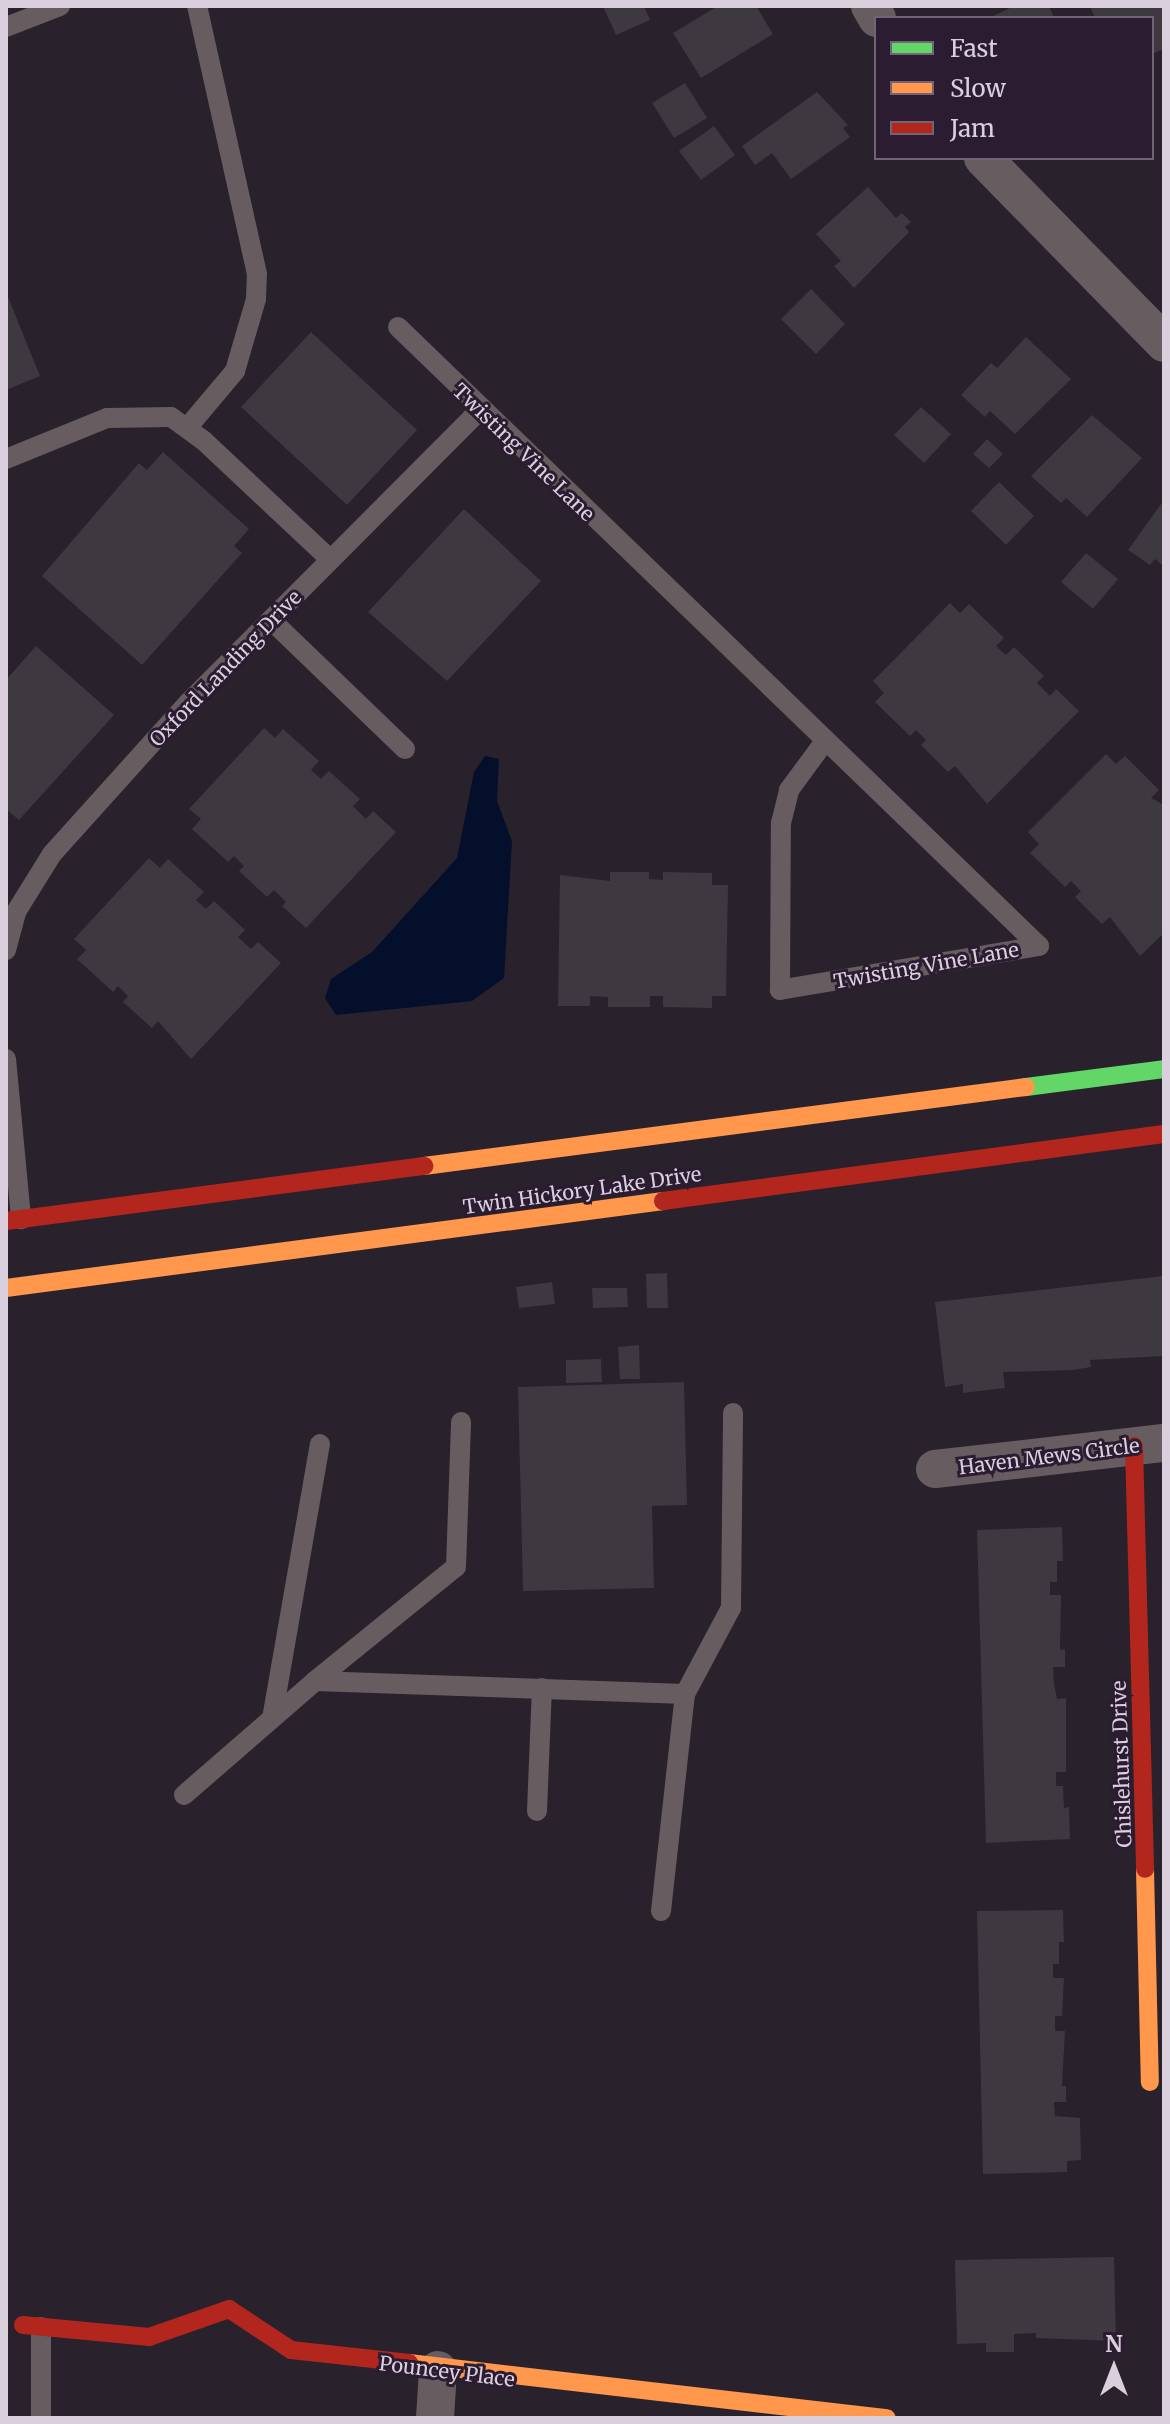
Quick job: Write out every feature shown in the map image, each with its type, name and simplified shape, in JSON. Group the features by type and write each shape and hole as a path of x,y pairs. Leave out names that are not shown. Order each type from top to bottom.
{"street":[{"path":"985,160 1164,343"},
{"path":"14,1220 1164,1069"},
{"name":"Twin Hickory Lake Drive","path":"6,1288 1164,1134"},
{"name":"Haven Mews Circle","path":"935,1469 1149,1444"},
{"name":"Chislehurst Drive","path":"1149,1444 1156,1979 1150,2082"},
{"name":"Pouncey Place","path":"19,2326 149,2337 229,2309 291,2350 690,2409 887,2418"},
{"path":"435,2418 438,2370"}],"lane":[{"path":"6,27 60,6"},
{"path":"187,428 235,371 256,299 257,274 197,6"},
{"name":"Twisting Vine Lane","path":"398,327 480,410 1039,946 780,990 781,823 789,790 825,741"},
{"name":"Oxford Landing Drive","path":"6,950 16,912 52,854 271,620 480,410"},
{"path":"6,459 107,418 171,417 187,428 331,560"},
{"path":"271,620 405,749"},
{"path":"6,1059 14,1220"},
{"path":"661,1911 685,1694 731,1608 733,1413"},
{"path":"184,1795 273,1713 456,1567 461,1422"},
{"path":"273,1713 320,1444"},
{"path":"315,1681 685,1694"},
{"path":"537,1811 542,1688"},
{"path":"19,2326 41,2418"}],"water":[{"path":"485,756 499,759 497,801 512,841 504,978 472,1001 336,1015 325,998 331,979 372,952 457,858 474,772"}],"building":[{"path":"603,6 644,6 650,20 616,35"},
{"path":"718,6 756,6 773,34 701,78 673,33"},
{"path":"1014,6 1049,6 1053,16 993,16"},
{"path":"1090,6 1163,6 1164,49 1154,53 1154,16 1094,16"},
{"path":"685,83 707,118 674,138 652,103"},
{"path":"817,92 848,125 843,128 850,137 791,179 772,153 755,165 742,146"},
{"path":"714,126 735,155 701,180 679,151"},
{"path":"868,187 896,218 902,213 911,222 905,227 909,232 854,288 834,266 841,261 816,234"},
{"path":"811,289 845,324 816,354 781,319"},
{"path":"6,292 40,376 6,390"},
{"path":"311,332 417,430 347,505 241,407"},
{"path":"1026,337 1071,379 1015,434 990,411 985,417 961,395 991,363 997,368"},
{"path":"921,407 951,434 924,463 894,435"},
{"path":"1092,415 1142,458 1087,517 1066,498 1061,503 1031,476"},
{"path":"987,439 1003,454 989,468 973,454"},
{"path":"163,452 249,529 234,546 242,553 142,665 42,576 139,463 147,470"},
{"path":"999,482 1034,516 1006,545 971,511"},
{"path":"1164,500 1164,566 1155,559 1150,565 1128,550"},
{"path":"464,509 541,581 447,681 368,612"},
{"path":"1086,553 1118,579 1093,609 1061,582"},
{"path":"950,603 960,613 969,604 1004,638 996,646 1006,655 1014,647 1044,676 1037,683 1050,696 1056,689 1079,711 987,804 955,766 948,772 921,745 926,740 916,730 910,736 875,702 884,693 873,681"},
{"path":"36,646 114,715 19,820 6,809 6,680"},
{"path":"264,728 275,738 283,729 319,761 311,770 321,779 329,771 360,799 353,806 366,819 373,811 396,832 306,928 282,906 286,902 274,890 267,897 239,871 244,866 234,856 228,862 192,829 201,819 189,809"},
{"path":"1106,754 1116,764 1125,756 1159,790 1151,798 1164,805 1164,933 1140,956 1110,917 1102,924 1075,897 1081,891 1071,881 1065,887 1030,853 1039,844 1028,832"},
{"path":"149,858 160,868 168,859 204,892 196,900 206,909 214,901 245,930 238,937 251,949 258,942 281,963 191,1059 158,1021 152,1028 123,1002 128,996 118,986 113,992 77,959 86,950 74,939"},
{"path":"610,872 649,872 649,879 663,880 663,872 712,873 712,885 728,885 726,996 712,996 712,1008 663,1007 663,996 650,996 650,1007 608,1007 608,997 590,996 590,1006 558,1006 560,875 610,881"},
{"path":"667,1273 668,1308 647,1308 646,1274"},
{"path":"1164,1276 1164,1356 1090,1360 1091,1367 1073,1370 1003,1372 1005,1388 963,1393 963,1384 945,1387 935,1302"},
{"path":"552,1282 555,1304 519,1308 516,1287"},
{"path":"592,1288 627,1288 628,1307 593,1308"},
{"path":"639,1345 640,1379 620,1379 618,1347"},
{"path":"601,1359 602,1382 566,1383 566,1360"},
{"path":"684,1382 687,1505 652,1506 654,1588 523,1591 518,1387"},
{"path":"1062,1527 1063,1561 1057,1561 1057,1582 1050,1582 1050,1595 1061,1595 1060,1650 1065,1649 1065,1667 1053,1667 1057,1699 1066,1698 1066,1772 1056,1772 1056,1786 1063,1786 1064,1808 1069,1807 1070,1839 986,1843 977,1530"},
{"path":"1063,1910 1064,1942 1059,1942 1059,1964 1053,1964 1053,1978 1064,1978 1062,2016 1055,2016 1055,2031 1065,2031 1062,2086 1066,2086 1066,2102 1054,2102 1055,2116 1080,2118 1081,2160 1067,2161 1067,2172 983,2174 977,1911"},
{"path":"1114,2257 1116,2341 1036,2338 1036,2333 1014,2334 1014,2352 986,2352 986,2343 957,2344 955,2260"}],"traffic: fast":[{"path":"1026,1087 1164,1069"}],"traffic: slow":[{"path":"424,1166 1026,1087"},
{"path":"6,1288 663,1201"},
{"path":"1145,1869 1150,2082"},
{"path":"409,2363 887,2418"}],"traffic: jam":[{"path":"663,1201 1164,1134"},
{"path":"6,1221 424,1166"},
{"path":"1134,1446 1145,1869"},
{"path":"23,2325 149,2337 229,2309 291,2350 409,2363"}]}
